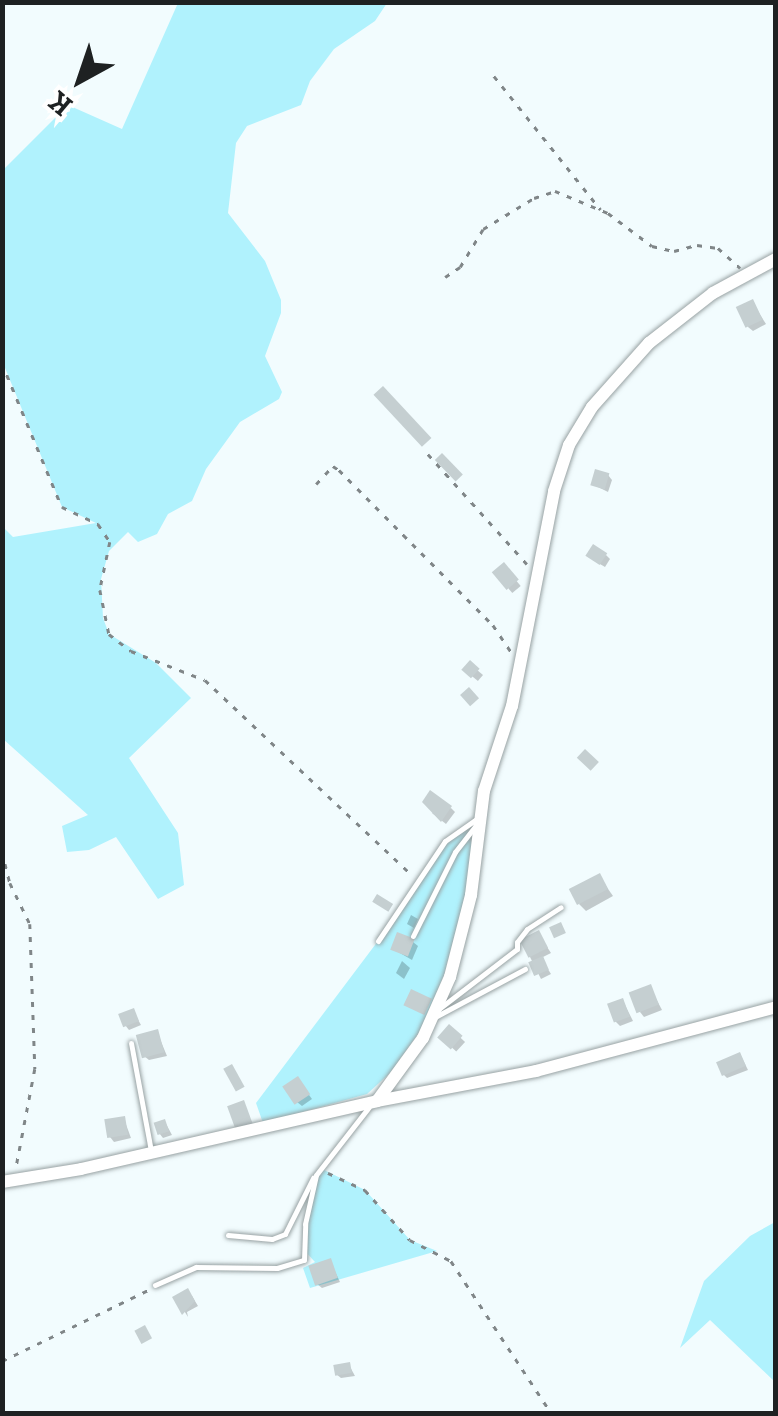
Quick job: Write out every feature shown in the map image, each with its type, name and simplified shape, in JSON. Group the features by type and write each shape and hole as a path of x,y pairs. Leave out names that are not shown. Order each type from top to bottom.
{"street":[{"path":"375,1102 437,1013 465,922 484,791 519,673 560,470 580,425 649,343 743,273 776,259"},
{"path":"8,1181 536,1071 776,1007"}],"lane":[{"path":"378,941 444,841 481,818"},
{"path":"413,936 456,852 481,818"},
{"path":"437,1013 517,949 517,942 527,929 561,907"},
{"path":"437,1013 525,969"},
{"path":"131,1043 152,1154"},
{"path":"228,1235 272,1239 284,1234 320,1168 375,1102"},
{"path":"155,1285 196,1268 276,1268 304,1260 305,1224 320,1168"}],"path":[{"path":"494,76 602,211"},
{"path":"444,277 460,267 483,229 544,193 555,191 602,211 666,250 718,248 743,273"},
{"path":"2,363 62,507 98,524 110,542 100,590 109,634 156,663 205,680 392,859 422,879"},
{"path":"428,454 536,575"},
{"path":"316,484 333,466 338,470 501,634 519,673"},
{"path":"2,851 10,883 30,924 36,1068 8,1181"},
{"path":"320,1168 364,1190 410,1240 451,1262 552,1414"},
{"path":"2,1361 155,1285"}],"shaded area":[{"path":"178,3 387,3 375,21 334,49 310,81 301,105 247,126 236,143 228,213 265,261 281,300 281,313 265,356 282,392 279,399 240,422 206,469 192,501 168,514 157,534 138,542 128,532 109,551 101,579 103,618 109,634 156,663 191,698 129,758 178,833 184,885 158,899 116,837 89,850 67,852 62,826 88,815 3,739 3,527 13,537 96,523 62,507 3,363 3,170 68,105 122,129"},
{"path":"470,822 473,847 467,889 444,975 420,1031 390,1073 367,1094 263,1123 256,1103 378,941 445,841"},
{"path":"320,1168 365,1190 410,1240 437,1251 310,1288 303,1268 315,1262 303,1249 305,1224"},
{"path":"775,1222 775,1382 710,1320 680,1348 704,1281 750,1236"}],"building":[{"path":"753,299 763,320 746,328 736,307"},
{"path":"383,386 431,438 422,447 373,395"},
{"path":"442,453 463,475 456,482 435,460"},
{"path":"595,469 609,473 605,489 590,485"},
{"path":"593,544 607,553 600,565 585,556"},
{"path":"504,562 519,580 507,590 492,572"},
{"path":"470,660 480,669 471,678 461,670"},
{"path":"469,687 479,698 470,706 460,695"},
{"path":"585,749 599,762 591,771 577,758"},
{"path":"430,790 452,806 441,822 422,802"},
{"path":"600,873 608,889 577,905 569,889"},
{"path":"377,894 393,904 388,912 372,902"},
{"path":"561,922 566,933 554,938 549,927"},
{"path":"539,930 548,948 528,958 519,940"},
{"path":"397,932 415,939 408,957 390,950"},
{"path":"543,956 549,970 534,976 528,962"},
{"path":"651,984 659,1005 636,1013 629,993"},
{"path":"411,989 432,999 424,1015 403,1005"},
{"path":"623,998 630,1017 614,1023 607,1004"},
{"path":"134,1008 139,1021 123,1027 118,1014"},
{"path":"449,1024 463,1036 451,1049 437,1038"},
{"path":"158,1029 164,1052 142,1058 136,1035"},
{"path":"740,1052 746,1066 722,1076 716,1062"},
{"path":"232,1064 245,1087 236,1092 223,1069"},
{"path":"298,1076 310,1094 295,1105 282,1087"},
{"path":"244,1100 253,1125 236,1132 227,1106"},
{"path":"125,1116 128,1135 107,1138 104,1119"},
{"path":"165,1119 169,1131 158,1135 154,1123"},
{"path":"331,1258 338,1278 315,1286 308,1266"},
{"path":"188,1288 195,1301 182,1315 172,1297"},
{"path":"145,1325 152,1338 141,1344 134,1331"},
{"path":"350,1362 352,1373 335,1376 333,1365"}]}
